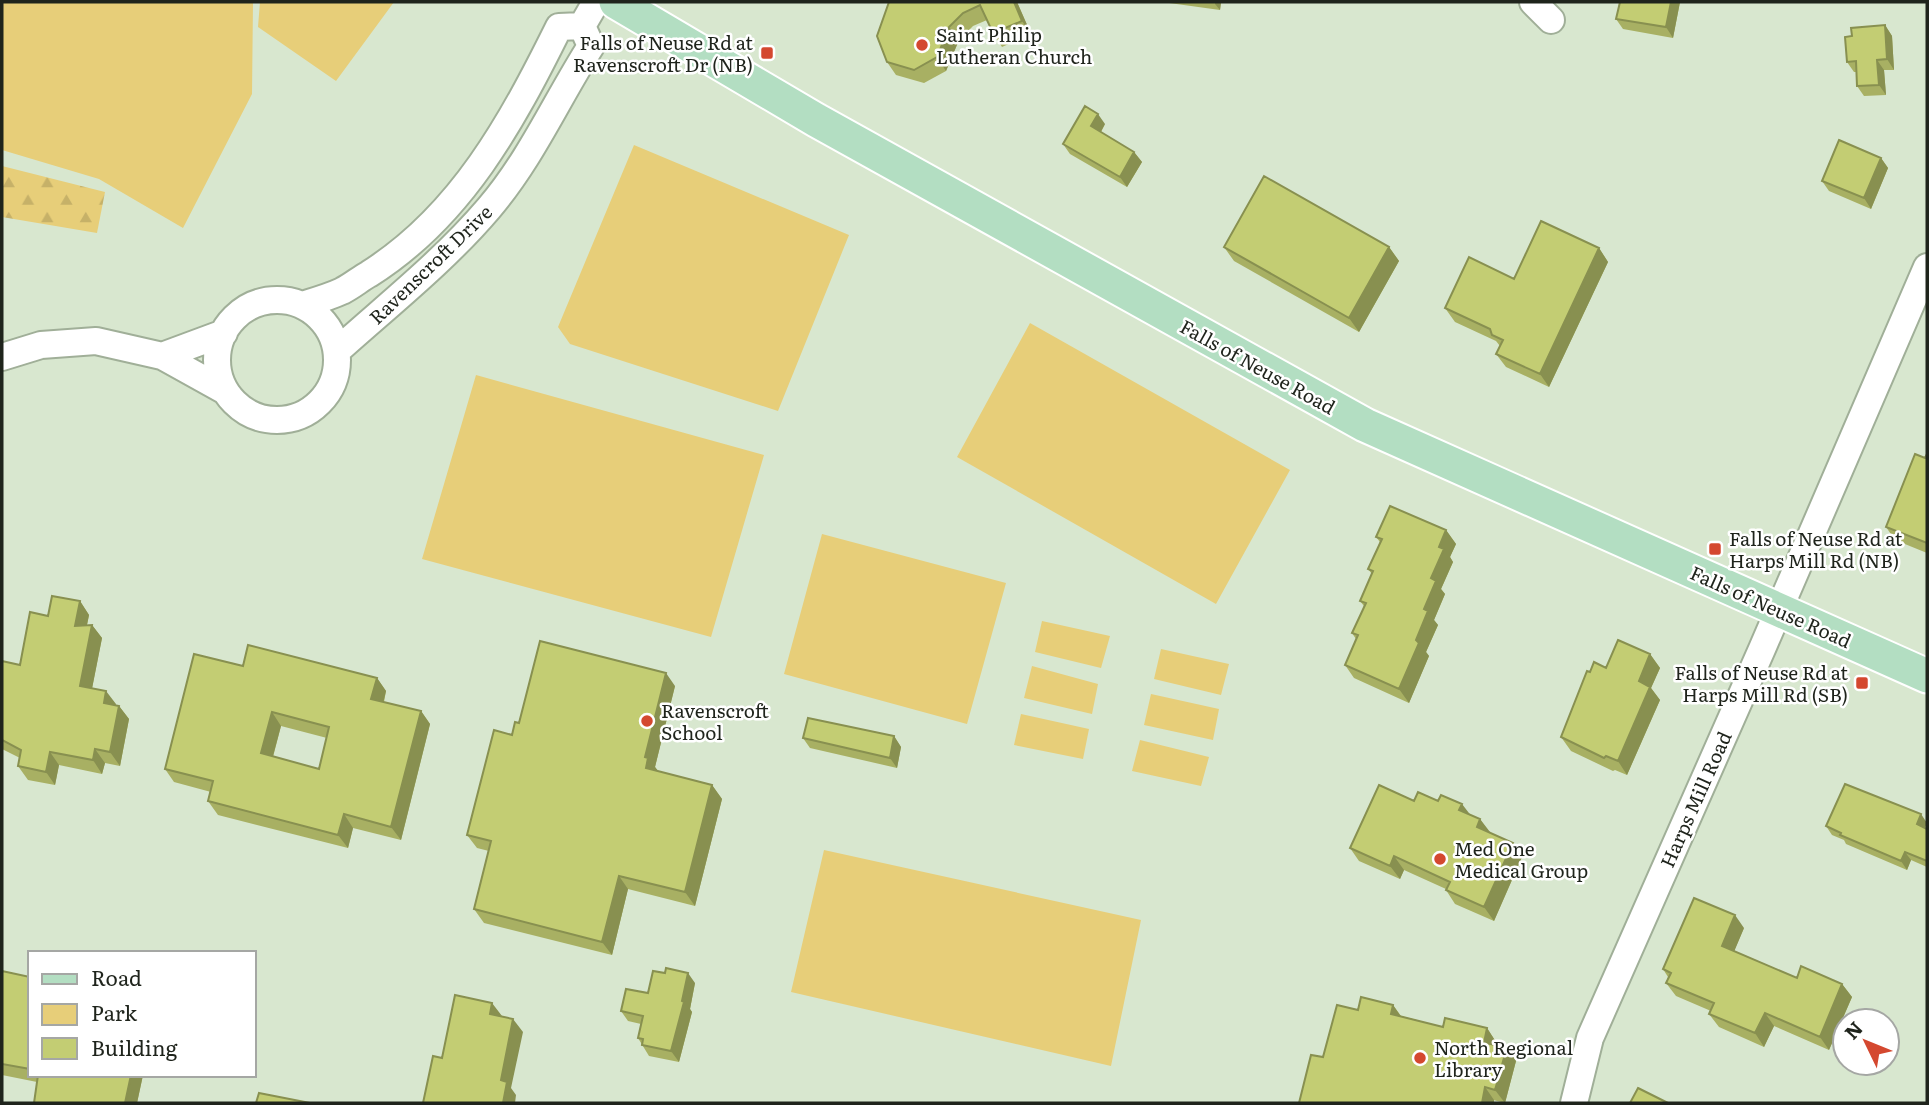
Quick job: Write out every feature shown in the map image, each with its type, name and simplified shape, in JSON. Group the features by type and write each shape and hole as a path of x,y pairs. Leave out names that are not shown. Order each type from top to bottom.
{"main road":[{"name":"Falls of Neuse Road","path":"616,2 816,120 1365,425 1927,676"}],"street":[{"path":"582,26 596,2"},
{"name":"Ravenscroft Drive","path":"162,356 224,333 234,318 249,307 266,301 284,300 302,305 342,291 398,255 449,206 487,158 516,112 559,27 582,26 592,46 541,132 487,210 419,279 337,351"},
{"path":"398,255 419,279"},
{"name":"Harps Mill Road","path":"1574,1103 1590,1038 1926,275"},
{"path":"2,357 41,345 96,341 162,356 225,391 240,408 258,418 279,421 299,416 317,406 330,390 337,371 337,351 331,332 318,316 302,305"},
{"path":"224,333 218,353 219,374 225,391"}],"green space":[{"path":"2,2 253,2 252,94 183,228 99,179 2,150"},
{"path":"260,2 394,2 336,81 258,27"},
{"path":"634,145 849,235 778,411 570,344 558,327"},
{"path":"2,166 105,192 97,233 2,217"},
{"path":"1030,323 1290,470 1216,604 957,457"},
{"path":"476,375 764,455 711,637 422,559"},
{"path":"822,534 1006,583 967,724 784,674"},
{"path":"1042,621 1110,636 1101,668 1035,652"},
{"path":"1161,649 1229,664 1221,695 1154,679"},
{"path":"1032,666 1098,684 1092,714 1024,698"},
{"path":"1151,694 1219,709 1213,740 1144,725"},
{"path":"1021,714 1089,729 1083,759 1014,745"},
{"path":"1140,740 1209,757 1201,786 1132,771"},
{"path":"824,850 1141,920 1111,1066 791,992"}],"building":[{"name":"Saint Philip Lutheran Church","path":"889,2 1014,2 1022,21 993,33 980,5 963,13 949,27 937,57 914,70 887,62 877,36"},
{"path":"1620,2 1671,2 1666,27 1616,19"},
{"path":"1885,25 1887,59 1877,60 1879,85 1857,86 1856,61 1847,62 1845,37 1852,36 1851,28"},
{"path":"1085,106 1098,114 1091,126 1134,152 1120,177 1063,144"},
{"path":"1839,140 1881,158 1864,198 1822,181"},
{"path":"1264,176 1389,247 1349,318 1224,247"},
{"path":"1541,221 1599,248 1540,374 1496,354 1503,340 1492,335 1490,329 1445,308 1469,257 1514,279"},
{"path":"1915,454 1925,458 1927,454 1927,543 1886,527"},
{"path":"1390,506 1446,530 1439,547 1444,549 1431,578 1436,581 1424,609 1428,611 1416,640 1419,643 1399,689 1345,665 1358,635 1352,633 1366,603 1360,601 1373,571 1368,569 1382,539 1376,537"},
{"path":"52,596 80,601 75,626 92,625 80,686 106,691 104,703 119,706 110,752 95,749 93,760 50,752 46,772 18,766 21,750 2,740 2,661 20,665 30,612 48,616"},
{"path":"1618,640 1650,654 1639,681 1650,687 1618,761 1606,756 1604,758 1561,737 1587,671 1590,672 1594,662 1606,668"},
{"path":"540,641 666,673 645,757 648,758 646,768 712,785 685,892 619,876 602,942 474,909 491,841 467,835 494,730 512,735 515,722 519,723"},
{"path":"248,645 377,678 371,699 421,711 391,827 344,814 338,835 208,801 213,781 165,769 194,654 243,666","holes":["272,712 329,727 319,769 261,753"]},
{"path":"808,718 894,736 890,758 803,738"},
{"path":"1845,784 1921,814 1917,824 1927,829 1927,861 1905,852 1901,861 1840,835 1841,833 1826,826"},
{"name":"Med One Medical Group","path":"1379,785 1414,801 1418,792 1438,801 1441,795 1462,804 1459,810 1480,819 1477,827 1513,843 1484,907 1446,890 1450,882 1394,856 1390,866 1350,848"},
{"path":"1694,898 1735,915 1722,946 1797,978 1801,966 1842,984 1820,1037 1765,1013 1755,1033 1709,1014 1714,1003 1666,983 1671,973 1663,969"},
{"path":"666,968 688,973 682,1001 684,1002 671,1051 642,1045 643,1039 638,1038 643,1016 621,1011 626,989 648,993 653,971 665,973"},
{"path":"2,971 28,977 28,1069 2,1064"},
{"path":"455,995 492,1003 490,1014 513,1019 501,1080 507,1082 503,1103 423,1103 433,1056 442,1058"},
{"name":"North Regional Library","path":"1361,997 1393,1005 1391,1014 1443,1027 1445,1018 1487,1028 1484,1043 1507,1047 1495,1090 1485,1087 1482,1103 1299,1103 1311,1055 1323,1057 1337,1005 1358,1010"},
{"path":"38,1077 131,1077 125,1103 34,1103"},
{"path":"1638,1088 1668,1103 1630,1103"},
{"path":"259,1093 310,1103 256,1103"}],"place":[{"name":"Saint Philip Lutheran Church","path":"922,45"},
{"name":"Falls of Neuse Rd at Ravenscroft Dr (NB)","path":"767,53"},
{"name":"Falls of Neuse Rd at Harps Mill Rd (NB)","path":"1715,549"},
{"name":"Falls of Neuse Rd at Harps Mill Rd (SB)","path":"1862,683"},
{"name":"Ravenscroft School","path":"647,721"},
{"name":"Med One Medical Group","path":"1440,859"},
{"name":"North Regional Library","path":"1420,1058"}]}
